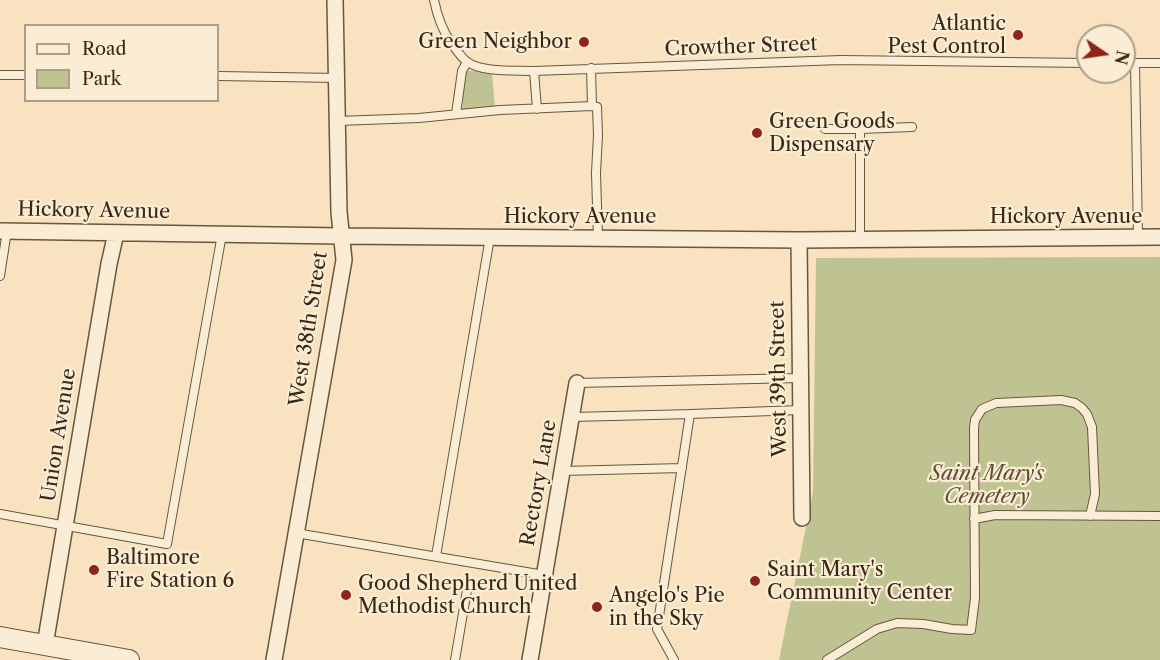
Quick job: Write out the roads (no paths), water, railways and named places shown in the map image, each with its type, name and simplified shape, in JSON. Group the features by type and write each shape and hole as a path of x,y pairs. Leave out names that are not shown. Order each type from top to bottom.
{"street":[{"name":"West 38th Street","path":"274,660 344,260 339,212 335,0"},
{"name":"Hickory Avenue","path":"4,231 799,240 1160,237"},
{"name":"Union Avenue","path":"45,645 116,233"},
{"name":"West 39th Street","path":"799,240 802,518"},
{"name":"Rectory Lane","path":"530,660 577,383"},
{"path":"0,637 129,660"}],"lane":[{"path":"434,0 447,37 467,62 462,71 456,114"},
{"name":"Crowther Street","path":"467,62 486,69 534,70 841,60 1076,63"},
{"path":"1136,63 1160,63"},
{"path":"591,68 595,107 598,238"},
{"path":"534,70 537,109"},
{"path":"0,75 24,75"},
{"path":"219,76 337,78"},
{"path":"1135,84 1138,237"},
{"path":"337,121 595,107"},
{"path":"825,129 912,127"},
{"path":"860,129 860,239"},
{"path":"0,276 4,231"},
{"path":"0,514 167,544 222,234"},
{"path":"436,556 490,237"},
{"path":"577,383 800,378"},
{"path":"827,660 863,636 887,625 908,622 971,630 975,598 974,428 978,414 988,405 1061,400 1075,403 1087,414 1092,427 1095,494 1090,516"},
{"path":"572,417 801,410"},
{"path":"674,660 657,629 690,414 693,414"},
{"path":"562,471 682,468"},
{"path":"974,519 995,515 1160,516"},
{"path":"296,532 544,575"},
{"path":"455,660 468,584"}],"place":[{"name":"Atlantic Pest Control","path":"1018,35"},
{"name":"Green Neighbor","path":"584,42"},
{"name":"Green Goods Dispensary","path":"757,133"},
{"name":"Baltimore Fire Station 6","path":"94,570"},
{"name":"Saint Mary's Community Center","path":"755,581"},
{"name":"Good Shepherd United Methodist Church","path":"346,595"},
{"name":"Angelo's Pie in the Sky","path":"597,607"}],"park label":[{"name":"Saint Mary's Cemetery","path":"987,486"}]}
